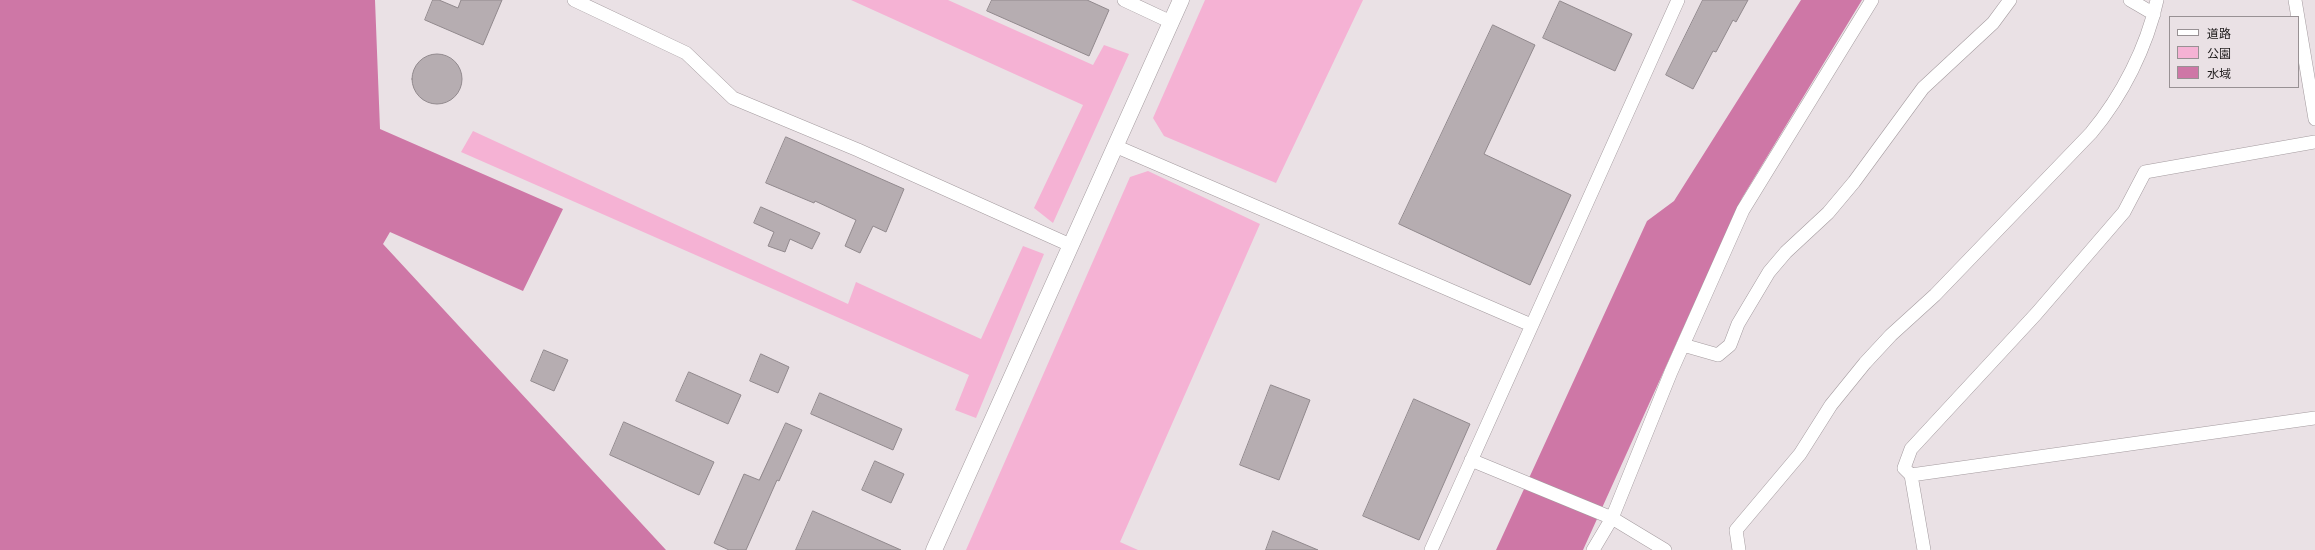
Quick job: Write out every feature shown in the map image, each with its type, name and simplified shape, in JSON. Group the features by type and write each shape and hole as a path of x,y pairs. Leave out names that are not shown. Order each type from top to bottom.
{"street":[{"path":"574,0 686,53 733,98 858,150 1070,245"},
{"path":"1124,0 1171,22"},
{"path":"934,550 1181,0"},
{"path":"1431,550 1678,0"},
{"path":"1593,550 1612,518 1683,345 1743,210 1872,0"},
{"path":"1683,345 1718,355 1730,345 1738,324 1769,272 1786,252 1828,213 1854,182 1923,88 1993,23 2010,0"},
{"path":"2130,0 2154,14"},
{"path":"1739,550 1736,530 1800,454 1831,405 1865,363 1891,335 1941,289 2091,133 2111,109 2128,80 2154,14 2157,0"},
{"path":"2295,0 2298,16"},
{"path":"2299,24 2315,119"},
{"path":"1924,550 1912,475 1904,468 1911,449 2036,314 2124,212 2145,172 2315,142"},
{"path":"1115,146 1531,325"},
{"path":"1912,475 2315,418"},
{"path":"1471,460 1612,518 1665,550"}],"green space":[{"path":"851,0 948,0 1093,65 1104,45 1129,54 1053,223 1034,208 1083,105"},
{"path":"1205,0 1363,0 1276,183 1164,136 1153,118"},
{"path":"473,131 848,304 856,282 981,339 1023,246 1044,254 976,418 955,410 969,375 461,152"},
{"path":"1148,171 1260,224 1120,542 1138,550 966,550 1130,177"}],"water":[{"path":"0,0 375,0 380,129 563,209 523,291 390,232 383,244 666,550 0,550"},
{"path":"1801,0 1862,0 1742,198 1583,550 1496,550 1647,221 1674,201"}],"building":[{"path":"433,0 439,0 458,8 461,0 502,0 483,45 425,20"},
{"path":"992,0 1087,0 1109,10 1089,56 987,11"},
{"path":"1703,0 1748,0 1736,22 1733,20 1716,52 1713,51 1693,89 1666,75"},
{"path":"1560,1 1632,34 1615,71 1543,38"},
{"path":"1493,25 1535,45 1484,154 1571,195 1530,285 1399,224"},
{"path":"437,54 451,58 458,65 462,79 458,93 451,100 437,104 423,100 416,93 412,79 416,65 423,58"},
{"path":"786,137 904,189 886,232 873,226 860,253 845,246 856,220 815,201 814,203 766,183"},
{"path":"761,207 820,233 812,249 790,239 785,252 768,246 774,232 754,223"},
{"path":"544,350 568,360 554,391 531,381"},
{"path":"761,354 789,367 778,393 750,381"},
{"path":"689,372 741,395 728,424 676,401"},
{"path":"1271,385 1310,400 1279,480 1240,465"},
{"path":"820,393 902,429 893,450 811,414"},
{"path":"1414,399 1470,424 1419,540 1363,516"},
{"path":"624,422 714,462 699,495 610,455"},
{"path":"786,423 802,430 779,481 777,480 746,550 729,550 714,543 744,474 759,480"},
{"path":"875,461 904,474 891,503 862,490"},
{"path":"813,511 901,550 796,550"},
{"path":"1273,531 1318,550 1266,550"}]}
